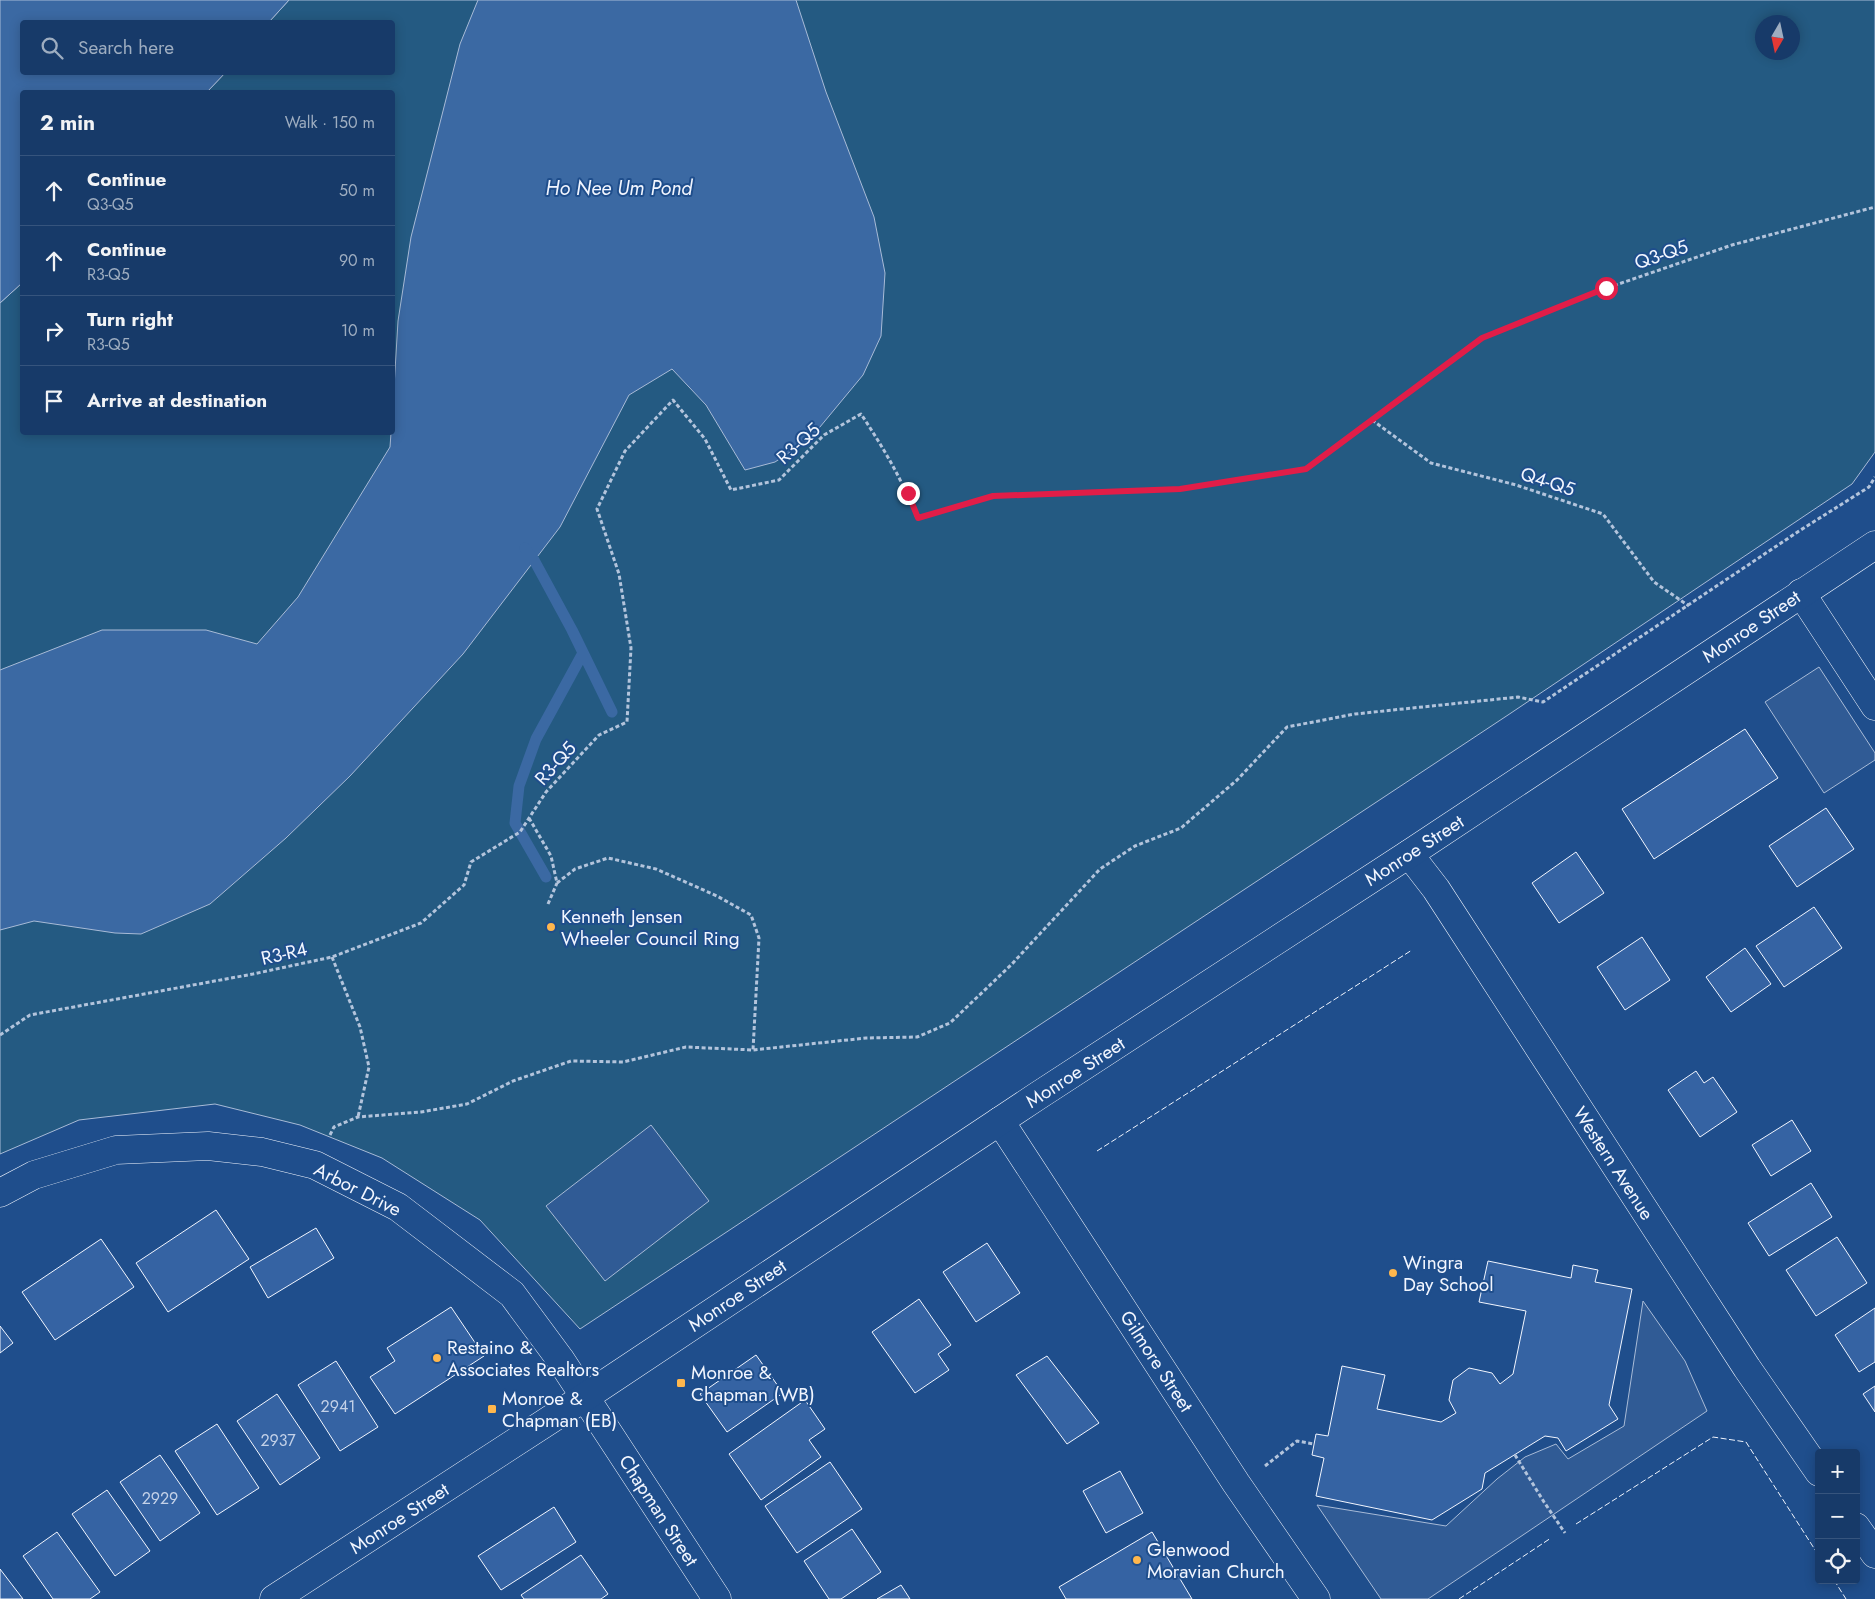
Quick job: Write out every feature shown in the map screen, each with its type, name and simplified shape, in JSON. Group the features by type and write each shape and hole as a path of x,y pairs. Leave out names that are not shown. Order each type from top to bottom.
{"street":[{"name":"Monroe Street","path":"274,1599 585,1397 1000,1121 1409,854 1875,545"},
{"path":"1801,593 1875,706"},
{"name":"Western Avenue","path":"1409,854 1436,890 1747,1368 1815,1466"},
{"name":"Gilmore Street","path":"1000,1121 1236,1483 1316,1599"},
{"name":"Arbor Drive","path":"0,1192 34,1175 116,1150 208,1146 262,1152 315,1165 398,1207 512,1294 560,1359 585,1397"},
{"name":"Chapman Street","path":"585,1397 717,1599"},
{"path":"1860,1533 1875,1554"}],"path":[{"name":"Q3-Q5","path":"1371,421 1482,338 1606,288 1732,245 1875,207"},
{"name":"R3-Q5","path":"529,818 546,792 599,735 627,722 631,648 619,574 597,509 625,451 673,400 705,439 731,490 779,480 824,436 861,414 886,451 908,493 918,518 993,496 1180,489 1306,469 1371,421"},
{"name":"Q4-Q5","path":"1371,421 1431,463 1516,485 1603,514 1654,582 1689,606"},
{"path":"315,1165 334,1127 358,1117 420,1112 467,1104 513,1081 571,1061 623,1062 686,1047 753,1050 866,1038 917,1037 950,1023 1011,965 1100,869 1134,846 1181,828 1237,780 1287,727 1355,714 1518,697 1543,702 1799,531 1869,487 1875,477"},
{"path":"529,818 552,856 557,883"},
{"name":"R3-R4","path":"0,1035 30,1015 244,976 332,957 421,923 464,885 471,862 520,832 529,818"},
{"path":"548,904 557,883 575,869 608,858 656,869 717,896 751,914 759,938 753,1050"},
{"path":"332,957 360,1027 369,1067 358,1117"},
{"path":"1236,1483 1272,1461 1297,1441 1314,1444"},
{"path":"1515,1455 1565,1533"}],"shaded area":[{"path":"289,0 1875,0 1875,452 1852,484 1508,715 580,1329 480,1220 382,1158 300,1125 215,1104 79,1120 0,1154 0,303 20,285 20,435 395,435 395,90 209,90 223,75 395,75 395,20 271,20"},
{"path":"1819,667 1875,753 1875,760 1824,793 1765,702"},
{"path":"651,1125 709,1201 605,1281 546,1206"},
{"path":"1643,1301 1685,1361 1707,1411 1428,1599 1381,1599 1317,1505 1446,1526 1497,1479 1525,1457 1556,1444 1568,1459 1624,1426"}],"water":[{"path":"0,0 289,0 271,20 20,20 20,75 223,75 209,90 20,90 20,285 0,303"},
{"name":"Ho Nee Um Pond","path":"478,0 796,0 826,92 874,217 885,273 881,336 863,375 810,439 775,462 745,470 706,405 672,369 629,395 560,527 463,654 350,776 286,838 210,904 141,934 115,933 34,921 0,930 0,670 102,630 206,630 257,644 298,597 390,447 391,435 395,435 395,371 398,321 411,237 460,44"}],"building":[{"path":"1745,729 1778,778 1654,859 1622,809"},
{"path":"1826,808 1854,849 1797,887 1769,846"},
{"path":"1576,852 1604,893 1559,923 1532,883"},
{"path":"1814,907 1842,948 1784,987 1756,946"},
{"path":"1642,937 1670,980 1625,1010 1597,967"},
{"path":"1745,948 1771,984 1731,1012 1706,977"},
{"path":"1696,1071 1704,1083 1713,1077 1737,1112 1700,1137 1668,1090"},
{"path":"1792,1120 1811,1151 1771,1176 1752,1145"},
{"path":"1811,1183 1832,1217 1769,1256 1748,1223"},
{"path":"216,1210 249,1259 168,1312 136,1263"},
{"path":"316,1228 334,1258 268,1298 250,1267"},
{"path":"1837,1237 1867,1283 1816,1316 1786,1270"},
{"path":"101,1239 134,1287 55,1340 22,1292"},
{"path":"987,1243 1020,1293 976,1322 943,1272"},
{"path":"1488,1261 1571,1278 1573,1265 1598,1270 1595,1282 1632,1289 1609,1405 1618,1419 1566,1451 1558,1438 1545,1436 1485,1473 1482,1489 1432,1520 1316,1496 1324,1458 1312,1455 1316,1434 1328,1436 1342,1366 1385,1375 1377,1409 1441,1422 1456,1413 1449,1400 1453,1380 1469,1368 1492,1373 1500,1384 1513,1374 1526,1311 1479,1302"},
{"path":"919,1299 951,1345 938,1354 949,1370 915,1393 872,1332"},
{"name":"Restaino & Associates Realtors","path":"451,1307 484,1356 395,1414 370,1377 395,1361 387,1348"},
{"path":"1875,1308 1875,1362 1859,1372 1835,1335"},
{"path":"0,1326 13,1343 0,1353"},
{"path":"756,1355 783,1393 727,1432 700,1394"},
{"path":"1047,1356 1099,1423 1067,1444 1016,1375"},
{"path":"336,1361 378,1427 340,1451 298,1385"},
{"path":"1875,1386 1875,1412 1863,1394"},
{"path":"277,1394 320,1458 280,1485 237,1421"},
{"path":"805,1400 825,1429 809,1440 821,1457 761,1500 729,1454"},
{"path":"217,1424 259,1488 217,1515 175,1451"},
{"path":"160,1455 200,1513 160,1541 120,1482"},
{"path":"830,1462 862,1509 797,1553 765,1506"},
{"path":"1120,1471 1143,1513 1106,1533 1083,1491"},
{"path":"107,1490 150,1551 115,1576 72,1514"},
{"path":"554,1507 576,1542 501,1590 478,1556"},
{"path":"852,1529 881,1572 841,1599 829,1599 804,1561"},
{"path":"57,1532 100,1592 90,1599 53,1599 23,1556"},
{"name":"Glenwood Moravian Church","path":"1152,1532 1192,1599 1066,1599 1059,1587"},
{"path":"581,1555 608,1594 601,1599 524,1599 521,1595"},
{"path":"0,1569 23,1599 0,1599"},
{"path":"901,1585 910,1599 877,1599"}],"waterway":[{"path":"525,548 534,560 572,630 612,712"},
{"path":"546,877 515,823 519,786 536,739 583,653"}],"fence":[{"path":"1097,1151 1412,950"},
{"path":"1576,1524 1713,1437 1746,1442 1815,1550"},
{"path":"1459,1599 1551,1538"},
{"path":"1837,1584 1846,1599"}],"place":[{"name":"Kenneth Jensen Wheeler Council Ring","path":"551,927"},
{"name":"Wingra Day School","path":"1393,1273"},
{"name":"Restaino & Associates Realtors","path":"437,1358"},
{"name":"Monroe & Chapman (WB)","path":"681,1383"},
{"name":"Monroe & Chapman (EB)","path":"492,1409"},
{"name":"Glenwood Moravian Church","path":"1137,1560"}],"route":[{"path":"908,493 918,518 993,496 1180,489 1306,469 1482,338 1606,288"}]}
